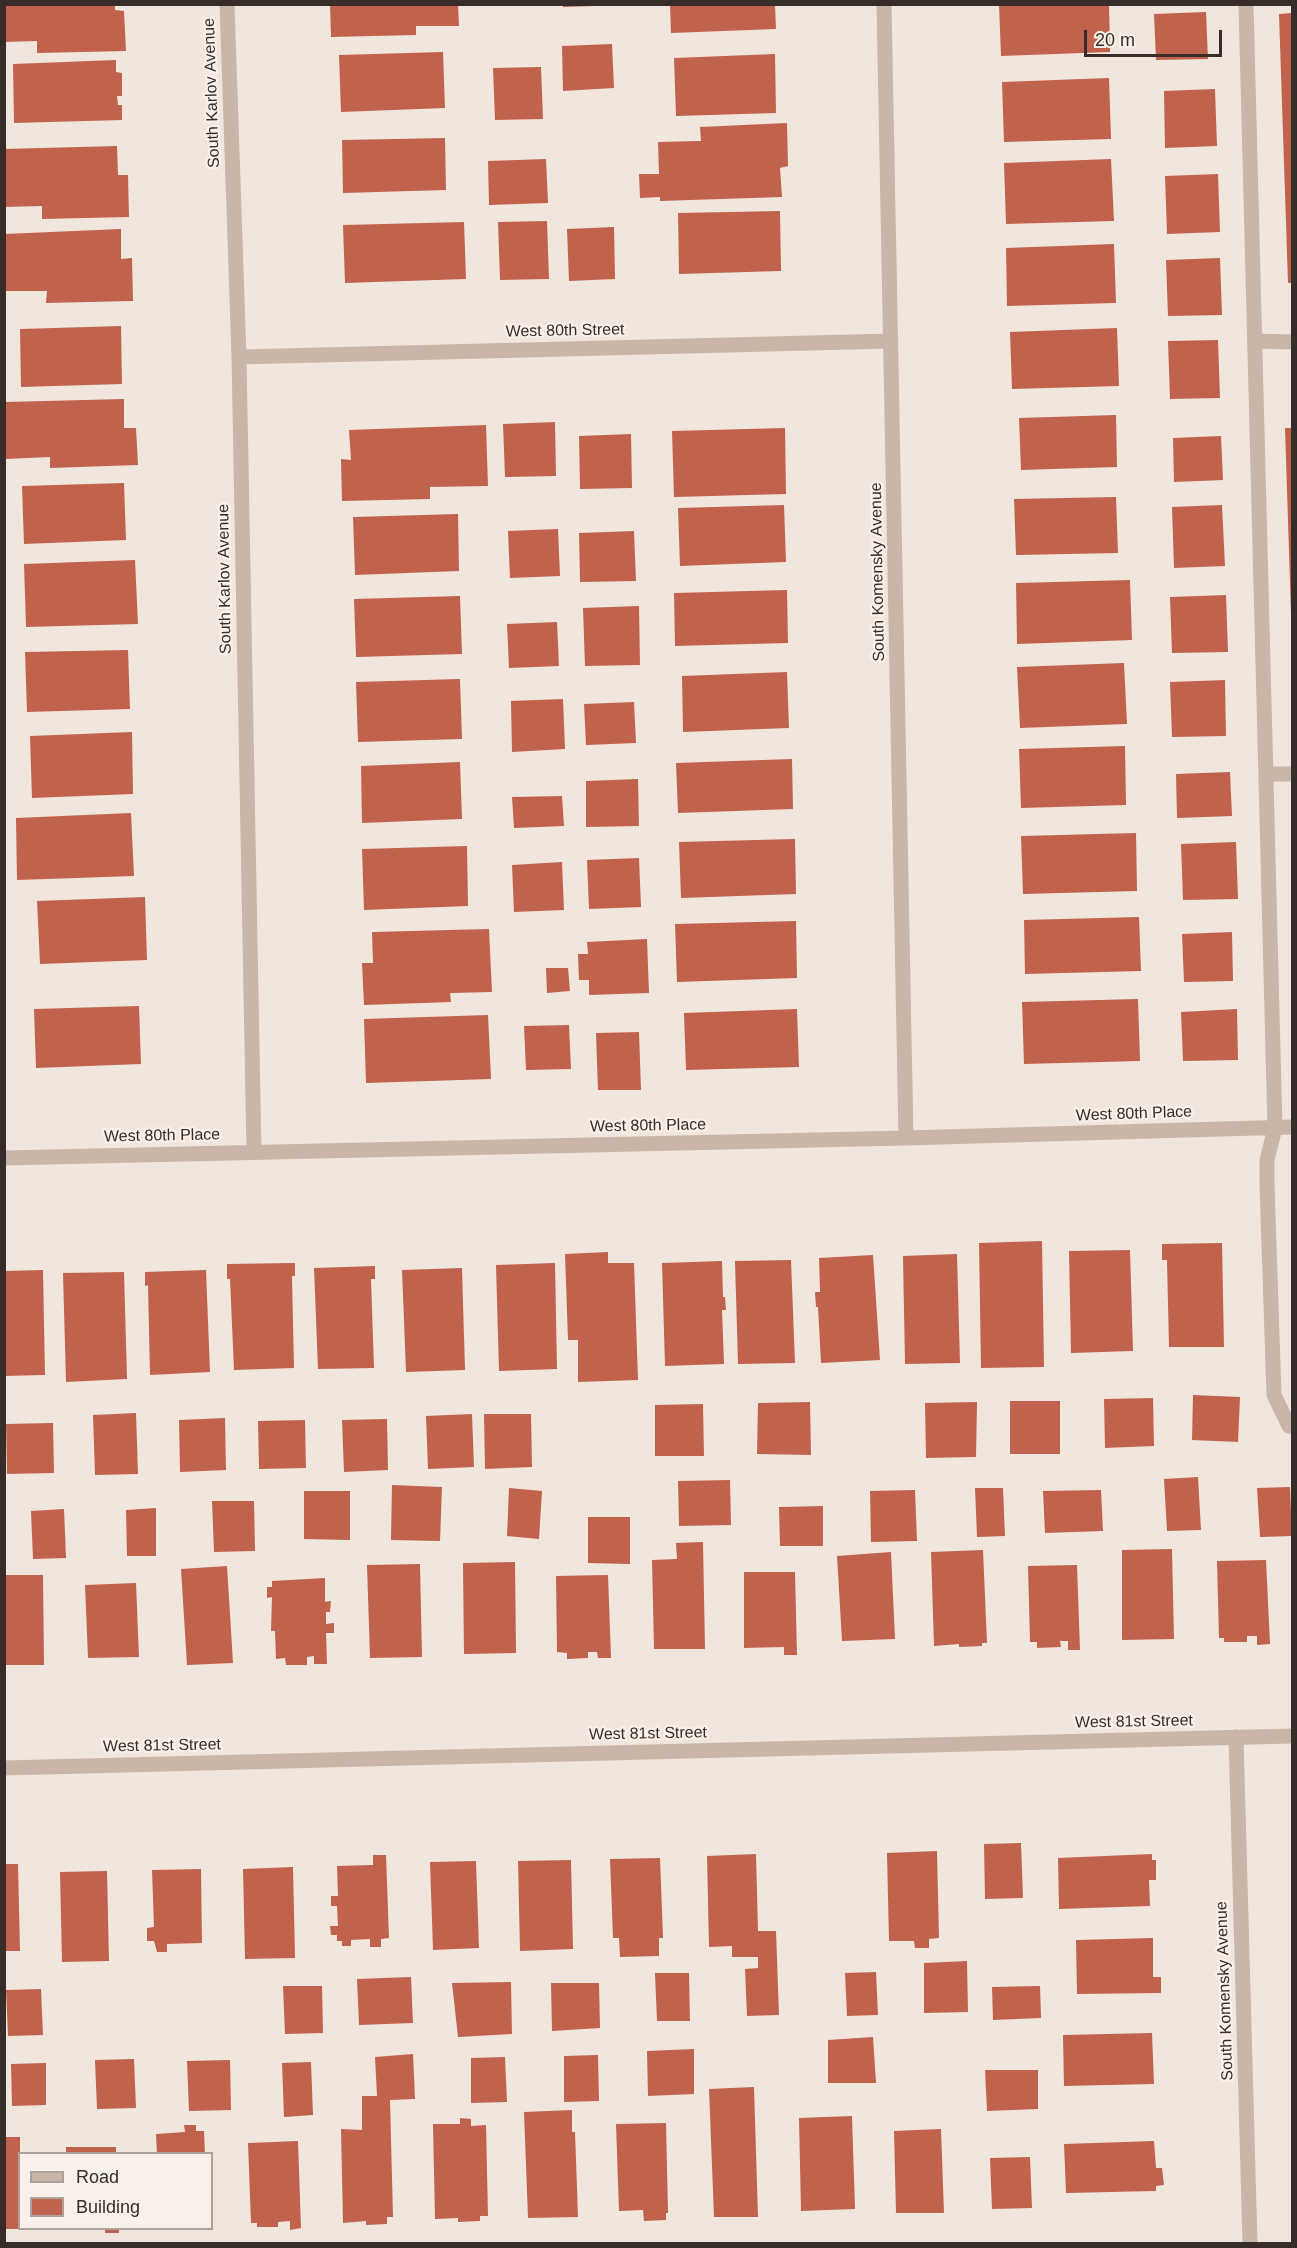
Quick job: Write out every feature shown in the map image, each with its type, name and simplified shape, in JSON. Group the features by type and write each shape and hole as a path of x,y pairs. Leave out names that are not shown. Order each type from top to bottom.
{"street":[{"name":"South Karlov Avenue","path":"228,4 239,357 254,1152"},
{"name":"South Komensky Avenue","path":"884,4 906,1138"},
{"path":"1246,4 1275,1128 1268,1161 1267,1185 1274,1395 1289,1426 1293,1426"},
{"name":"West 80th Street","path":"239,357 891,341"},
{"path":"1256,341 1293,342"},
{"path":"1266,774 1293,774"},
{"name":"West 80th Place","path":"4,1158 1293,1127"},
{"name":"West 81st Street","path":"4,1768 1293,1736"},
{"name":"South Komensky Avenue","path":"1236,1737 1250,2244"}],"building":[{"path":"4,4 115,4 115,10 124,11 126,51 37,53 37,41 4,42"},
{"path":"330,4 458,4 459,26 416,26 416,35 331,37"},
{"path":"563,4 595,4 595,6 563,7"},
{"path":"670,4 775,4 776,29 671,33"},
{"path":"999,4 1109,4 1110,52 1001,56"},
{"path":"1206,12 1208,59 1156,60 1154,14"},
{"path":"1292,13 1292,283 1288,283 1279,14"},
{"path":"612,44 614,88 563,91 562,46"},
{"path":"443,52 445,108 341,112 339,55"},
{"path":"775,54 776,113 676,116 674,58"},
{"path":"116,60 116,72 122,73 122,96 117,96 118,105 122,105 122,120 14,123 13,64"},
{"path":"541,67 543,119 495,120 493,68"},
{"path":"1109,78 1111,139 1004,142 1002,82"},
{"path":"1215,89 1217,146 1165,148 1164,91"},
{"path":"787,123 788,166 780,168 782,197 660,201 660,197 640,198 639,174 659,174 658,142 701,141 700,127"},
{"path":"445,138 446,190 343,193 342,140"},
{"path":"117,146 118,175 128,175 129,217 42,219 42,206 4,207 4,149"},
{"path":"546,159 548,203 489,205 488,161"},
{"path":"1111,159 1114,221 1006,224 1004,163"},
{"path":"1218,174 1220,232 1167,234 1165,176"},
{"path":"780,211 781,271 679,274 678,213"},
{"path":"547,221 549,279 500,280 498,222"},
{"path":"464,222 466,279 345,283 343,225"},
{"path":"614,227 615,279 569,281 567,229"},
{"path":"121,229 121,259 132,258 133,301 46,303 47,291 4,291 4,234"},
{"path":"1114,244 1116,303 1007,306 1006,248"},
{"path":"1220,258 1222,315 1168,316 1166,260"},
{"path":"121,326 122,384 21,387 20,329"},
{"path":"1117,328 1119,386 1012,389 1010,332"},
{"path":"1218,340 1220,398 1170,399 1168,341"},
{"path":"124,399 124,428 136,428 138,465 50,468 50,457 6,459 5,402"},
{"path":"1116,415 1117,467 1021,470 1019,418"},
{"path":"555,422 556,476 505,477 503,424"},
{"path":"486,425 488,486 430,487 430,499 342,501 341,459 351,460 349,430"},
{"path":"785,428 786,494 674,497 672,431"},
{"path":"1285,428 1292,428 1292,614 1291,614"},
{"path":"631,434 632,488 580,489 579,436"},
{"path":"1221,436 1223,480 1174,482 1173,438"},
{"path":"124,483 126,540 24,544 22,486"},
{"path":"1116,497 1118,553 1016,555 1014,499"},
{"path":"784,505 786,562 680,566 678,508"},
{"path":"1222,505 1225,566 1174,568 1172,507"},
{"path":"458,514 459,571 355,575 353,517"},
{"path":"558,529 560,576 510,578 508,531"},
{"path":"634,531 636,581 580,582 579,533"},
{"path":"135,560 138,624 26,627 24,564"},
{"path":"1130,580 1132,640 1017,644 1016,583"},
{"path":"787,590 788,643 675,646 674,593"},
{"path":"1226,595 1228,652 1172,653 1170,597"},
{"path":"460,596 462,654 356,657 354,599"},
{"path":"639,606 640,665 585,666 583,608"},
{"path":"557,622 559,666 509,668 507,624"},
{"path":"128,650 130,709 27,712 25,652"},
{"path":"1124,663 1127,724 1020,728 1017,667"},
{"path":"787,672 789,728 683,732 682,676"},
{"path":"460,679 462,739 358,742 356,682"},
{"path":"1225,680 1226,736 1172,737 1170,682"},
{"path":"563,699 565,749 512,752 511,701"},
{"path":"634,702 636,743 586,745 584,704"},
{"path":"132,732 133,794 32,798 30,736"},
{"path":"1125,746 1126,805 1021,808 1019,749"},
{"path":"792,759 793,809 678,813 676,763"},
{"path":"460,762 462,819 362,823 361,766"},
{"path":"1230,772 1232,816 1177,818 1176,774"},
{"path":"638,779 639,826 586,827 586,781"},
{"path":"562,796 564,826 514,828 512,797"},
{"path":"131,813 134,876 17,880 16,818"},
{"path":"1136,833 1137,891 1023,894 1021,836"},
{"path":"795,839 796,894 681,898 679,842"},
{"path":"1236,842 1238,899 1183,900 1181,844"},
{"path":"467,846 468,906 364,910 362,849"},
{"path":"639,858 641,907 589,909 587,860"},
{"path":"562,862 564,910 514,912 512,865"},
{"path":"145,897 147,960 40,964 37,901"},
{"path":"1139,917 1141,971 1025,974 1024,920"},
{"path":"796,921 797,978 677,982 675,924"},
{"path":"489,929 492,992 450,993 451,1002 364,1005 362,963 373,963 372,932"},
{"path":"1232,932 1233,981 1184,982 1182,934"},
{"path":"647,939 649,993 589,995 589,980 579,980 578,954 588,954 587,942"},
{"path":"546,968 568,968 570,991 547,993"},
{"path":"1138,999 1140,1061 1024,1064 1022,1002"},
{"path":"139,1006 141,1064 36,1068 34,1009"},
{"path":"797,1009 799,1067 686,1070 684,1013"},
{"path":"1237,1009 1238,1060 1183,1061 1181,1012"},
{"path":"488,1015 491,1079 366,1083 364,1019"},
{"path":"569,1025 571,1069 526,1070 524,1026"},
{"path":"639,1032 641,1090 598,1090 596,1033"},
{"path":"1042,1241 1044,1367 981,1368 979,1243"},
{"path":"1222,1243 1224,1347 1169,1347 1167,1260 1162,1260 1162,1244"},
{"path":"1130,1250 1133,1351 1071,1353 1069,1251"},
{"path":"608,1252 608,1263 634,1263 638,1380 578,1382 578,1340 568,1340 565,1254"},
{"path":"957,1254 960,1363 905,1364 903,1256"},
{"path":"873,1255 880,1360 821,1363 815,1292 820,1292 819,1258"},
{"path":"791,1260 795,1363 738,1364 735,1261"},
{"path":"722,1261 723,1297 725,1297 726,1310 722,1310 724,1364 665,1366 662,1263"},
{"path":"295,1263 295,1276 292,1276 294,1368 234,1370 230,1279 227,1279 227,1264"},
{"path":"555,1263 557,1369 499,1371 496,1265"},
{"path":"375,1266 375,1279 371,1279 374,1368 318,1369 314,1268"},
{"path":"462,1268 465,1370 406,1372 402,1270"},
{"path":"43,1270 45,1375 4,1376 4,1271"},
{"path":"206,1270 210,1372 150,1375 148,1285 145,1286 145,1272"},
{"path":"124,1272 127,1379 66,1382 63,1273"},
{"path":"1193,1395 1240,1397 1238,1442 1192,1440"},
{"path":"1153,1398 1154,1446 1105,1448 1104,1399"},
{"path":"1010,1401 1060,1401 1060,1454 1010,1454"},
{"path":"810,1402 811,1455 757,1454 758,1403"},
{"path":"977,1402 976,1457 926,1458 925,1403"},
{"path":"703,1404 704,1456 655,1456 655,1405"},
{"path":"136,1413 138,1474 95,1475 93,1415"},
{"path":"472,1414 474,1467 428,1469 426,1416"},
{"path":"484,1414 531,1414 532,1467 485,1469"},
{"path":"225,1418 226,1470 180,1472 179,1420"},
{"path":"387,1419 388,1470 344,1472 342,1420"},
{"path":"305,1420 306,1468 259,1469 258,1421"},
{"path":"53,1423 54,1473 7,1474 6,1424"},
{"path":"1198,1477 1201,1530 1167,1531 1164,1479"},
{"path":"730,1480 731,1525 679,1526 678,1481"},
{"path":"392,1485 442,1487 440,1541 391,1540"},
{"path":"1290,1487 1292,1536 1260,1537 1257,1488"},
{"path":"509,1488 542,1491 539,1539 507,1536"},
{"path":"975,1488 1003,1488 1005,1536 977,1537"},
{"path":"915,1490 917,1541 871,1542 870,1491"},
{"path":"1101,1490 1103,1531 1045,1533 1043,1491"},
{"path":"304,1491 350,1491 350,1540 304,1539"},
{"path":"212,1501 254,1501 255,1551 214,1552"},
{"path":"823,1506 823,1546 780,1546 779,1507"},
{"path":"156,1508 156,1556 127,1556 126,1510"},
{"path":"64,1509 66,1558 33,1559 31,1511"},
{"path":"588,1517 630,1517 630,1564 588,1563"},
{"path":"703,1542 705,1649 654,1649 652,1560 677,1559 676,1543"},
{"path":"1172,1549 1174,1639 1122,1640 1122,1550"},
{"path":"983,1550 987,1643 982,1643 982,1646 959,1647 959,1644 934,1646 931,1552"},
{"path":"891,1552 895,1639 842,1641 837,1556"},
{"path":"1266,1560 1270,1644 1257,1645 1257,1636 1247,1636 1247,1642 1224,1642 1224,1638 1219,1638 1217,1561"},
{"path":"515,1562 516,1653 464,1654 463,1563"},
{"path":"420,1564 422,1657 370,1658 367,1565"},
{"path":"1077,1565 1080,1650 1068,1650 1068,1641 1060,1641 1061,1647 1037,1648 1037,1642 1030,1642 1028,1566"},
{"path":"227,1566 233,1663 187,1665 181,1569"},
{"path":"744,1572 795,1572 797,1655 784,1655 784,1647 744,1648"},
{"path":"4,1575 43,1575 44,1665 4,1665"},
{"path":"608,1575 611,1658 598,1658 597,1652 588,1652 588,1658 567,1659 567,1653 557,1652 556,1576"},
{"path":"325,1578 325,1602 331,1601 330,1612 326,1612 326,1624 334,1623 334,1633 326,1633 327,1664 314,1664 314,1656 307,1657 307,1665 286,1665 285,1658 276,1659 275,1631 271,1631 272,1597 267,1598 267,1587 272,1587 272,1581"},
{"path":"136,1583 139,1657 88,1658 85,1585"},
{"path":"1021,1843 1023,1898 985,1899 984,1844"},
{"path":"937,1851 939,1938 929,1939 929,1948 915,1948 914,1941 889,1941 887,1853"},
{"path":"756,1854 758,1931 776,1931 779,2015 747,2016 745,1969 758,1968 758,1957 732,1957 732,1946 709,1947 707,1856"},
{"path":"1152,1854 1152,1860 1156,1860 1156,1880 1149,1880 1150,1906 1059,1909 1058,1858"},
{"path":"373,1855 386,1855 389,1938 381,1939 381,1947 370,1947 370,1939 351,1940 351,1946 342,1946 342,1941 337,1941 337,1935 331,1935 330,1926 338,1926 337,1906 331,1906 331,1896 338,1896 337,1866 373,1865"},
{"path":"660,1858 663,1938 659,1938 659,1956 620,1957 619,1938 613,1938 610,1859"},
{"path":"571,1860 573,1949 520,1951 518,1861"},
{"path":"476,1861 479,1948 433,1950 430,1862"},
{"path":"4,1864 18,1864 20,1951 4,1951"},
{"path":"293,1867 295,1958 245,1959 243,1869"},
{"path":"201,1869 202,1943 167,1944 167,1952 157,1952 154,1941 147,1941 147,1928 154,1927 152,1870"},
{"path":"107,1871 109,1961 62,1962 60,1872"},
{"path":"1153,1938 1153,1977 1161,1977 1161,1993 1077,1994 1076,1940"},
{"path":"967,1961 968,2012 924,2013 924,1963"},
{"path":"876,1972 878,2015 847,2016 845,1973"},
{"path":"655,1973 689,1973 690,2021 657,2021"},
{"path":"411,1977 413,2023 359,2025 357,1979"},
{"path":"511,1982 512,2034 458,2037 452,1983"},
{"path":"551,1983 599,1983 600,2028 552,2031"},
{"path":"283,1986 322,1986 323,2033 285,2034"},
{"path":"1040,1986 1041,2018 993,2020 992,1987"},
{"path":"41,1989 43,2035 8,2036 6,1990"},
{"path":"1152,2033 1154,2084 1064,2086 1063,2035"},
{"path":"873,2037 876,2083 828,2083 828,2040"},
{"path":"694,2049 694,2094 648,2096 647,2051"},
{"path":"413,2054 415,2099 390,2100 393,2217 387,2217 387,2224 366,2225 366,2221 343,2223 341,2129 362,2130 362,2096 377,2096 375,2057"},
{"path":"598,2055 599,2101 564,2102 564,2056"},
{"path":"505,2057 507,2102 471,2103 471,2058"},
{"path":"134,2059 136,2108 97,2109 95,2060"},
{"path":"230,2060 231,2110 189,2111 187,2061"},
{"path":"311,2062 313,2115 284,2117 282,2063"},
{"path":"46,2063 46,2105 12,2106 11,2064"},
{"path":"985,2070 1038,2070 1038,2109 987,2111"},
{"path":"754,2087 758,2217 714,2217 709,2089"},
{"path":"572,2110 578,2217 528,2218 524,2112"},
{"path":"852,2116 855,2209 801,2211 799,2118"},
{"path":"460,2118 471,2119 471,2126 486,2125 488,2216 480,2216 480,2221 458,2222 458,2218 435,2219 433,2124 460,2124"},
{"path":"666,2123 668,2213 666,2213 666,2220 644,2221 643,2210 619,2211 616,2124"},
{"path":"184,2125 196,2125 196,2131 204,2131 205,2152 157,2152 156,2134 185,2132"},
{"path":"941,2129 944,2213 896,2213 894,2131"},
{"path":"4,2137 20,2137 18,2229 4,2229"},
{"path":"298,2141 301,2228 290,2230 290,2221 278,2222 278,2227 257,2227 257,2223 251,2223 248,2143"},
{"path":"1154,2141 1156,2168 1162,2168 1164,2185 1156,2186 1156,2191 1066,2193 1064,2144"},
{"path":"66,2147 116,2147 116,2152 66,2152"},
{"path":"1030,2157 1032,2208 992,2209 990,2158"},
{"path":"105,2230 119,2230 119,2233 105,2233"}]}
